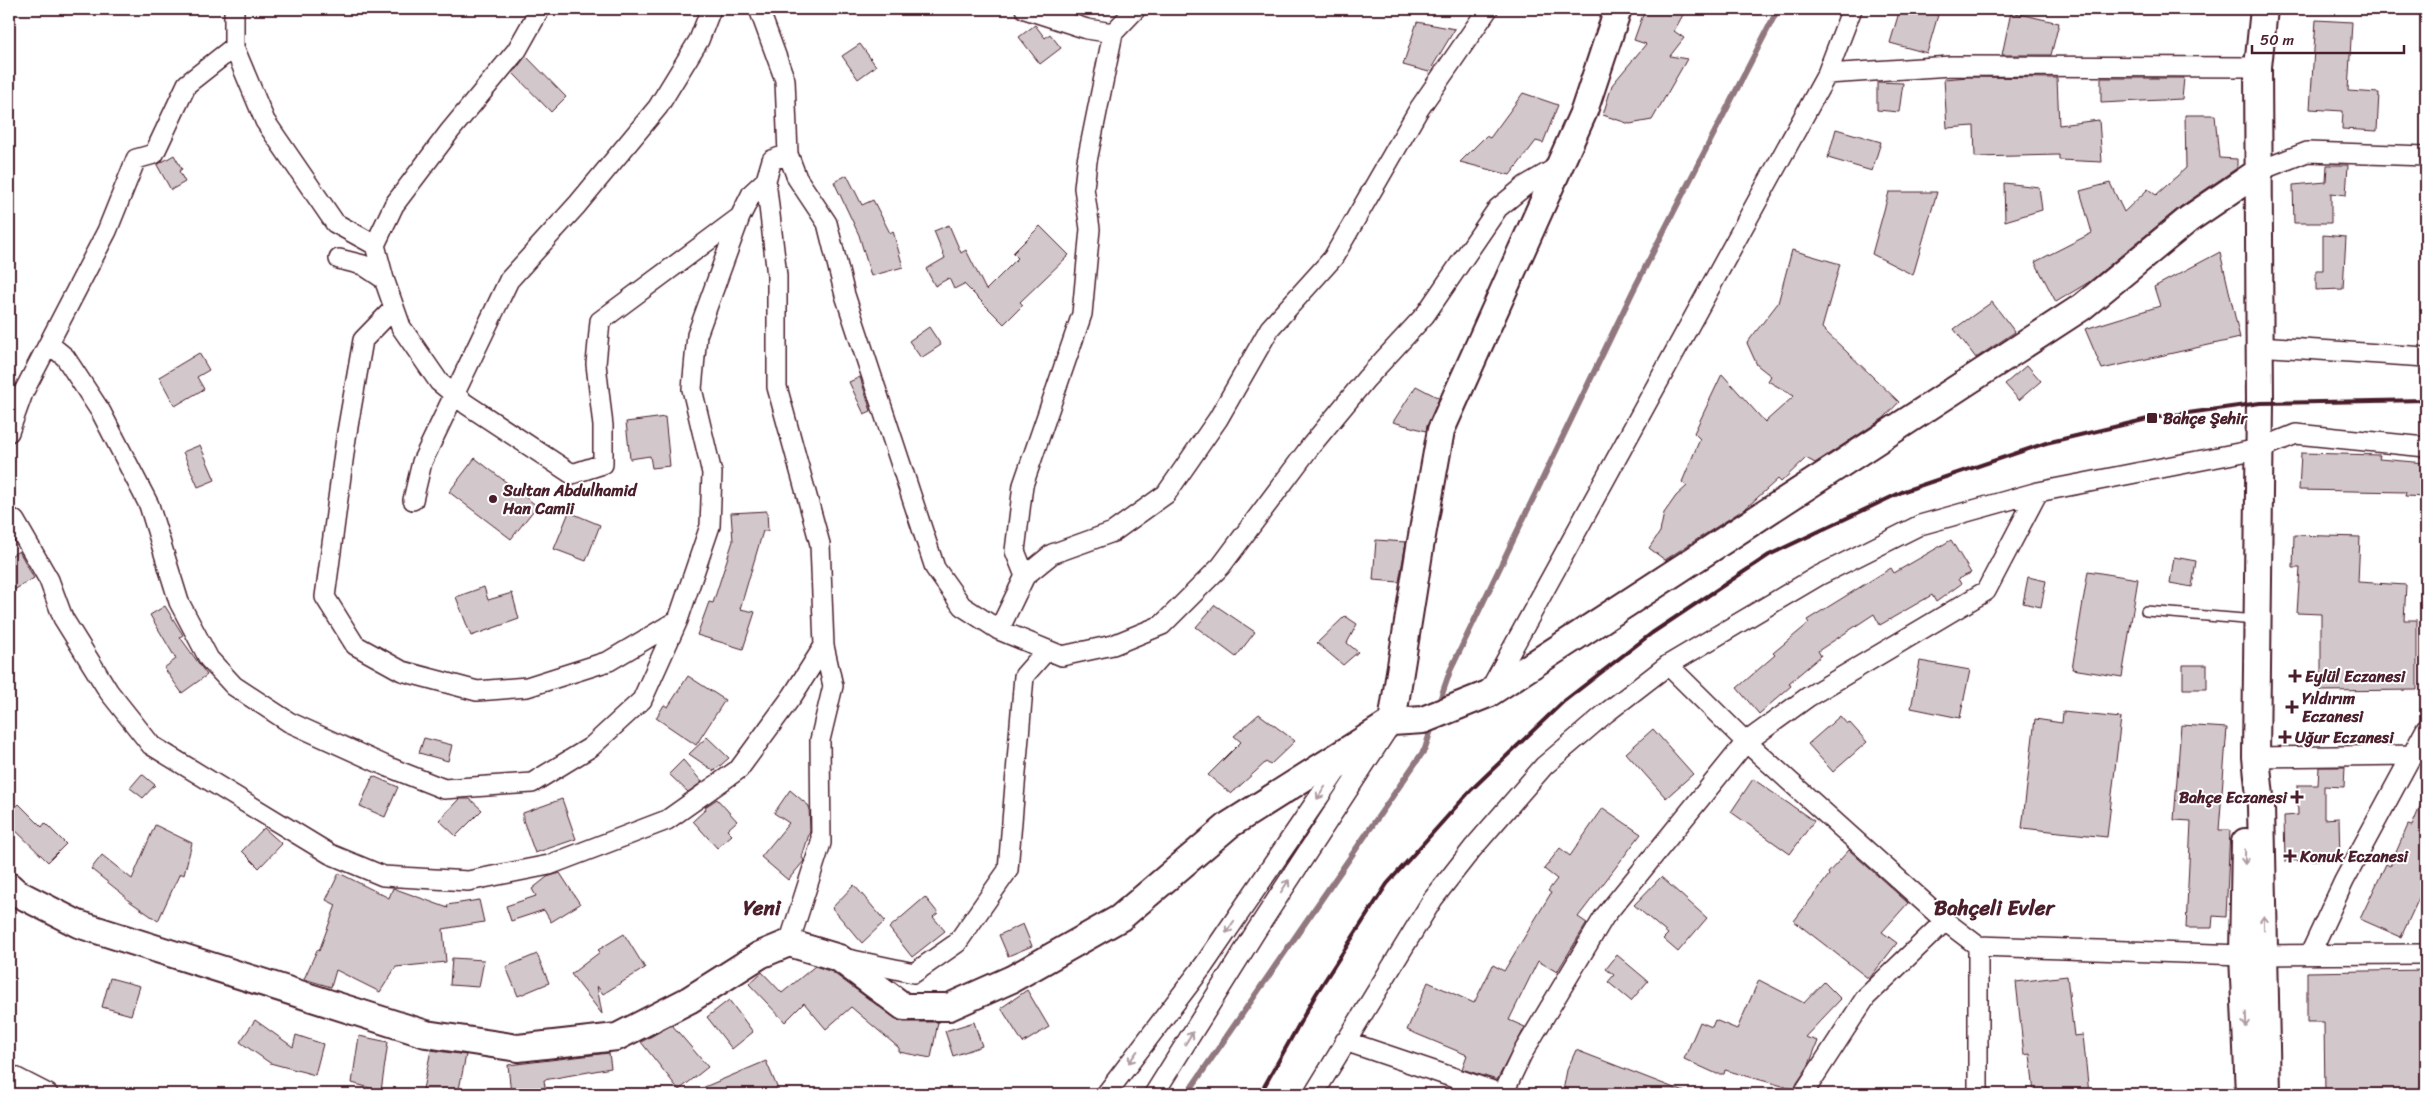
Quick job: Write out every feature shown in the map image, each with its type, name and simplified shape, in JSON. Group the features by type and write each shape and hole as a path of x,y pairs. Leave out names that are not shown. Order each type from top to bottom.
{"street":[{"path":"234,9 234,47 265,121 336,224 375,245"},
{"path":"540,9 517,50 450,131 394,205 375,245 384,279 401,327 439,382 455,395 572,474 603,464 603,426 596,364 600,321 740,216"},
{"path":"413,500 422,462 509,280 577,205 658,107 699,40 711,9"},
{"path":"759,9 784,80 788,154 797,178 827,223 845,295 935,568 962,606 999,630 1062,656 1113,645 1162,624 1221,566 1310,447 1366,379 1425,315 1498,208 1525,186 1559,166"},
{"path":"1025,9 1087,29 1113,33"},
{"path":"1025,576 1014,551 1023,484 1082,314 1090,229 1084,188 1087,161 1113,33 1136,9"},
{"path":"999,630 1025,576 1052,554 1113,532 1166,494 1218,419 1270,328 1333,258 1418,109 1488,9"},
{"path":"1154,1094 1256,931 1392,722 1441,430 1584,111 1618,9"},
{"path":"1480,697 1827,74 1852,9"},
{"path":"2264,9 2258,68 2260,449 2256,620 2256,757 2245,812 2254,955 2267,1094"},
{"path":"9,432 23,393 107,231 136,159 154,154 187,84 234,47"},
{"path":"1827,74 1951,66 2258,68"},
{"path":"839,958 904,1007 949,1007 1012,979 1120,918 1229,825 1392,722 1423,720 1480,697 2082,307 2189,219 2260,170 2307,152 2426,156"},
{"path":"788,154 772,160 766,180 777,276 777,387 820,544 824,646 833,686 820,740 821,844 789,943"},
{"path":"49,344 65,357 101,412 149,505 179,602 208,659 234,686 289,722 386,766 444,789 532,783 591,747 642,700 678,620 710,526 712,473 692,389 697,335 740,216 752,193 766,180"},
{"path":"339,259 363,265 384,279"},
{"path":"394,308 363,340 346,438 325,597 355,645 402,671 477,691 486,691 527,687 609,661 678,620"},
{"path":"2258,346 2426,357"},
{"path":"1314,1094 1433,899 1473,848 1544,766 1606,713 1668,665 1818,576 1920,525 2038,492 2260,449 2296,434 2426,447"},
{"path":"1345,1041 1503,1094 1522,1054 1604,917 1746,742 1808,696 1986,591 2038,492"},
{"path":"9,517 14,521 49,580 63,618 109,692 151,745 330,854 383,876 468,881 549,866 667,820 739,769 793,695 824,646"},
{"path":"9,886 17,893 78,924 125,939 426,1034 518,1048 617,1037 689,1000 760,955 789,943 839,958 914,973 957,944 1008,870 1024,676 1046,650"},
{"path":"1668,665 1746,742 1945,921 1978,946 2254,955 2426,954"},
{"path":"1106,1094 1204,965 1336,772 1392,722"},
{"path":"2310,954 2344,881 2426,729"},
{"path":"2256,757 2411,755"},
{"path":"1803,1094 1866,997 1945,921"},
{"path":"1978,946 1978,1094"},
{"path":"2249,1094 2254,955"},
{"path":"9,1074 48,1094"}],"lane":[{"path":"2146,611 2256,620"}],"building":[{"path":"1645,9 1665,9 1684,13 1674,31 1684,38 1670,56 1687,59 1652,120 1630,124 1603,115 1612,85 1646,44 1634,40"},
{"path":"1900,9 1913,9 1938,15 1927,53 1890,43"},
{"path":"2011,12 2059,23 2051,55 2002,55"},
{"path":"2316,20 2352,22 2348,91 2379,93 2377,131 2342,129 2343,111 2310,109"},
{"path":"1417,22 1455,29 1429,72 1403,65"},
{"path":"1035,25 1045,38 1050,34 1061,48 1040,64 1019,37"},
{"path":"860,44 876,66 858,79 842,56"},
{"path":"526,56 566,97 551,112 513,73"},
{"path":"1968,77 2057,78 2059,125 2099,120 2102,162 2059,160 2059,155 1975,157 1974,126 1947,128 1944,79"},
{"path":"2101,78 2184,78 2182,99 2101,103"},
{"path":"1877,82 1903,83 1899,112 1877,110"},
{"path":"1523,93 1558,105 1543,143 1536,141 1510,175 1460,162 1486,136 1490,138"},
{"path":"2185,115 2215,115 2219,158 2237,159 2237,168 2180,207 2089,282 2056,302 2035,262 2092,233 2080,191 2110,183 2124,212 2148,189 2156,195 2186,168"},
{"path":"1836,129 1881,142 1872,171 1828,158"},
{"path":"174,155 182,169 179,171 185,182 171,190 157,165"},
{"path":"2327,165 2348,165 2346,195 2331,193 2331,223 2294,223 2293,185 2326,182"},
{"path":"847,175 862,205 873,200 890,233 893,231 903,267 871,276 859,235 834,182"},
{"path":"2004,183 2039,187 2042,210 2005,221"},
{"path":"1889,192 1937,192 1913,275 1872,254"},
{"path":"949,225 961,253 966,250 986,290 1018,258 1013,253 1040,226 1069,255 1020,302 1023,305 1004,324 964,284 954,289 949,278 935,286 926,269 945,258 934,231"},
{"path":"2323,235 2346,237 2343,289 2316,290 2316,270 2323,270"},
{"path":"1792,250 1840,264 1822,328 1899,402 1884,418 1815,463 1806,458 1781,482 1778,479 1746,508 1665,560 1649,548 1660,532 1664,513 1676,496 1687,486 1682,482 1700,439 1694,433 1722,374 1765,422 1794,396 1768,381 1771,376 1757,365 1747,343 1778,303"},
{"path":"2220,252 2240,338 2102,369 2085,329 2160,306 2154,287"},
{"path":"1992,302 2015,332 1976,358 1954,329"},
{"path":"929,327 941,345 921,358 909,341"},
{"path":"199,353 209,370 197,377 204,389 175,406 159,377"},
{"path":"2027,365 2041,381 2019,400 2005,384"},
{"path":"860,377 871,411 864,414 849,382"},
{"path":"1416,386 1439,398 1426,431 1393,422"},
{"path":"665,417 670,466 652,468 650,456 630,459 626,422"},
{"path":"200,445 215,480 198,487 183,452"},
{"path":"2301,453 2380,455 2379,459 2426,463 2426,497 2405,496 2406,492 2299,490"},
{"name":"Sultan Abdulhamid Han Camii","path":"475,458 537,506 511,539 449,492"},
{"path":"767,511 768,531 763,531 740,609 755,612 743,649 697,635 709,602 713,603 733,541 731,513"},
{"path":"569,512 600,525 586,561 554,549"},
{"path":"2294,535 2360,537 2358,582 2406,585 2404,620 2417,620 2417,690 2321,691 2321,614 2297,613 2300,568 2293,568"},
{"path":"1376,540 1406,542 1399,582 1373,580"},
{"path":"1951,540 1971,573 1958,579 1961,584 1936,602 1932,595 1880,625 1874,614 1818,651 1821,656 1789,683 1791,686 1759,714 1737,688 1775,655 1773,653 1809,623 1807,620 1891,568 1894,573"},
{"path":"19,551 34,578 9,593 9,557"},
{"path":"2174,557 2196,561 2192,587 2170,583"},
{"path":"2088,571 2138,579 2122,677 2072,669"},
{"path":"2028,577 2046,581 2041,607 2023,603"},
{"path":"484,587 488,600 512,593 519,619 471,636 456,597"},
{"path":"1215,605 1255,632 1236,657 1196,627"},
{"path":"165,606 183,635 180,637 207,675 182,693 164,668 176,659 150,615"},
{"path":"1345,616 1357,624 1347,643 1358,652 1343,665 1317,643"},
{"path":"1920,661 1970,670 1960,718 1911,708"},
{"path":"2183,665 2207,665 2207,689 2183,689"},
{"path":"688,676 725,700 696,745 656,718 664,705 668,707"},
{"path":"2063,712 2121,718 2107,837 2022,828 2035,719 2062,723"},
{"path":"1259,714 1295,741 1270,765 1266,762 1231,794 1208,775 1241,742 1234,736"},
{"path":"1840,716 1847,724 1849,722 1867,742 1833,772 1808,744"},
{"path":"2181,725 2227,728 2219,830 2230,830 2226,917 2213,916 2212,928 2186,928 2191,821 2174,820"},
{"path":"1653,729 1693,774 1666,798 1626,753"},
{"path":"707,737 729,758 714,771 689,754"},
{"path":"424,738 452,745 448,761 419,753"},
{"path":"683,760 702,782 688,792 669,774"},
{"path":"2319,767 2345,767 2344,787 2324,786 2324,819 2339,818 2340,859 2285,861 2284,816 2298,815 2297,785 2318,785"},
{"path":"142,774 155,785 143,798 130,788"},
{"path":"373,776 398,787 385,817 360,806"},
{"path":"1753,779 1814,821 1790,854 1731,812"},
{"path":"790,790 809,806 810,831 802,857 804,861 788,880 761,857 789,823 774,813"},
{"path":"2426,792 2426,883 2401,937 2360,919 2386,864 2390,866 2408,825 2412,826"},
{"path":"459,799 470,799 482,810 456,836 439,820"},
{"path":"562,799 576,839 535,853 523,820 523,813"},
{"path":"717,799 737,821 727,830 732,835 717,848 693,821 706,809 705,807"},
{"path":"19,804 42,827 45,823 66,844 48,862 9,824 9,814"},
{"path":"1603,808 1641,834 1578,917 1587,923 1557,972 1538,961 1509,1020 1525,1027 1497,1080 1462,1069 1467,1055 1407,1030 1428,982 1474,1003 1493,965 1504,971 1551,893 1548,891 1557,879 1544,869 1560,848 1570,856"},
{"path":"155,825 192,843 184,875 180,873 158,921 125,898 125,896 91,869 102,855 132,879"},
{"path":"264,828 282,844 259,868 242,851"},
{"path":"1849,850 1908,903 1882,932 1897,943 1869,979 1794,921 1829,875 1828,873"},
{"path":"339,873 389,898 393,888 448,908 447,905 479,900 484,922 443,929 446,962 396,967 380,992 336,970 331,987 304,979 317,950 319,951 336,905 326,900"},
{"path":"560,873 580,904 551,922 544,910 511,921 506,906 536,896 532,889 547,877"},
{"path":"1661,877 1707,918 1678,952 1663,939 1668,934 1634,905"},
{"path":"854,885 885,921 862,943 832,908"},
{"path":"925,897 938,913 933,917 945,931 912,957 889,928"},
{"path":"1023,924 1032,946 1008,956 999,935"},
{"path":"624,934 645,968 603,994 597,986 602,1014 571,974 600,952 598,950"},
{"path":"537,954 549,983 518,996 506,967"},
{"path":"1617,955 1648,981 1631,1001 1608,982 1614,975 1606,969"},
{"path":"452,958 484,960 479,987 450,985"},
{"path":"815,966 832,972 896,1019 904,1022 938,1022 931,1058 899,1052 899,1048 851,1007 826,1029 804,1003 785,1022 749,984 762,972 782,993"},
{"path":"2426,970 2426,1094 2325,1094 2324,1022 2307,1022 2307,972"},
{"path":"2067,976 2074,1036 2083,1035 2089,1094 2034,1094 2030,1054 2024,1055 2016,982"},
{"path":"110,978 140,986 131,1015 102,1007"},
{"path":"1759,980 1804,1003 1824,982 1841,999 1805,1037 1818,1041 1809,1065 1793,1089 1725,1070 1724,1074 1717,1074 1684,1059 1700,1022 1712,1027 1715,1020 1737,1029"},
{"path":"1027,990 1049,1027 1023,1043 1001,1008"},
{"path":"729,1000 753,1032 732,1049 707,1017"},
{"path":"255,1020 293,1047 296,1035 323,1044 315,1075 270,1063 240,1042"},
{"path":"974,1022 982,1046 953,1056 945,1031"},
{"path":"672,1025 708,1067 679,1090 641,1042"},
{"path":"359,1036 388,1042 381,1091 352,1083"},
{"path":"431,1050 466,1055 458,1094 422,1094"},
{"path":"1576,1050 1687,1094 1572,1094 1563,1091 1567,1070"},
{"path":"609,1053 611,1068 544,1080 546,1094 511,1094 508,1065"},
{"path":"766,1061 780,1094 688,1094"}],"waterway":[{"path":"1438,706 1450,671 1633,291 1778,9"},
{"path":"1187,1094 1425,749 1433,723"}],"railway":[{"path":"1260,1094 1316,994 1387,884 1471,790 1563,702 1652,633 1769,555 1904,491 2046,443 2152,418 2260,403 2426,400"}],"place":[{"name":"Bahçe Şehir","path":"2152,418"},
{"name":"Sultan Abdulhamid Han Camii","path":"493,499"},
{"name":"Eylül Eczanesi","path":"2295,676"},
{"name":"Yıldırım Eczanesi","path":"2292,707"},
{"name":"Uğur Eczanesi","path":"2285,737"},
{"name":"Bahçe Eczanesi","path":"2297,797"},
{"name":"Konuk Eczanesi","path":"2290,856"}],"district":[{"name":"Yeni","path":"762,908"},
{"name":"Bahçeli Evler","path":"1994,908"}]}
